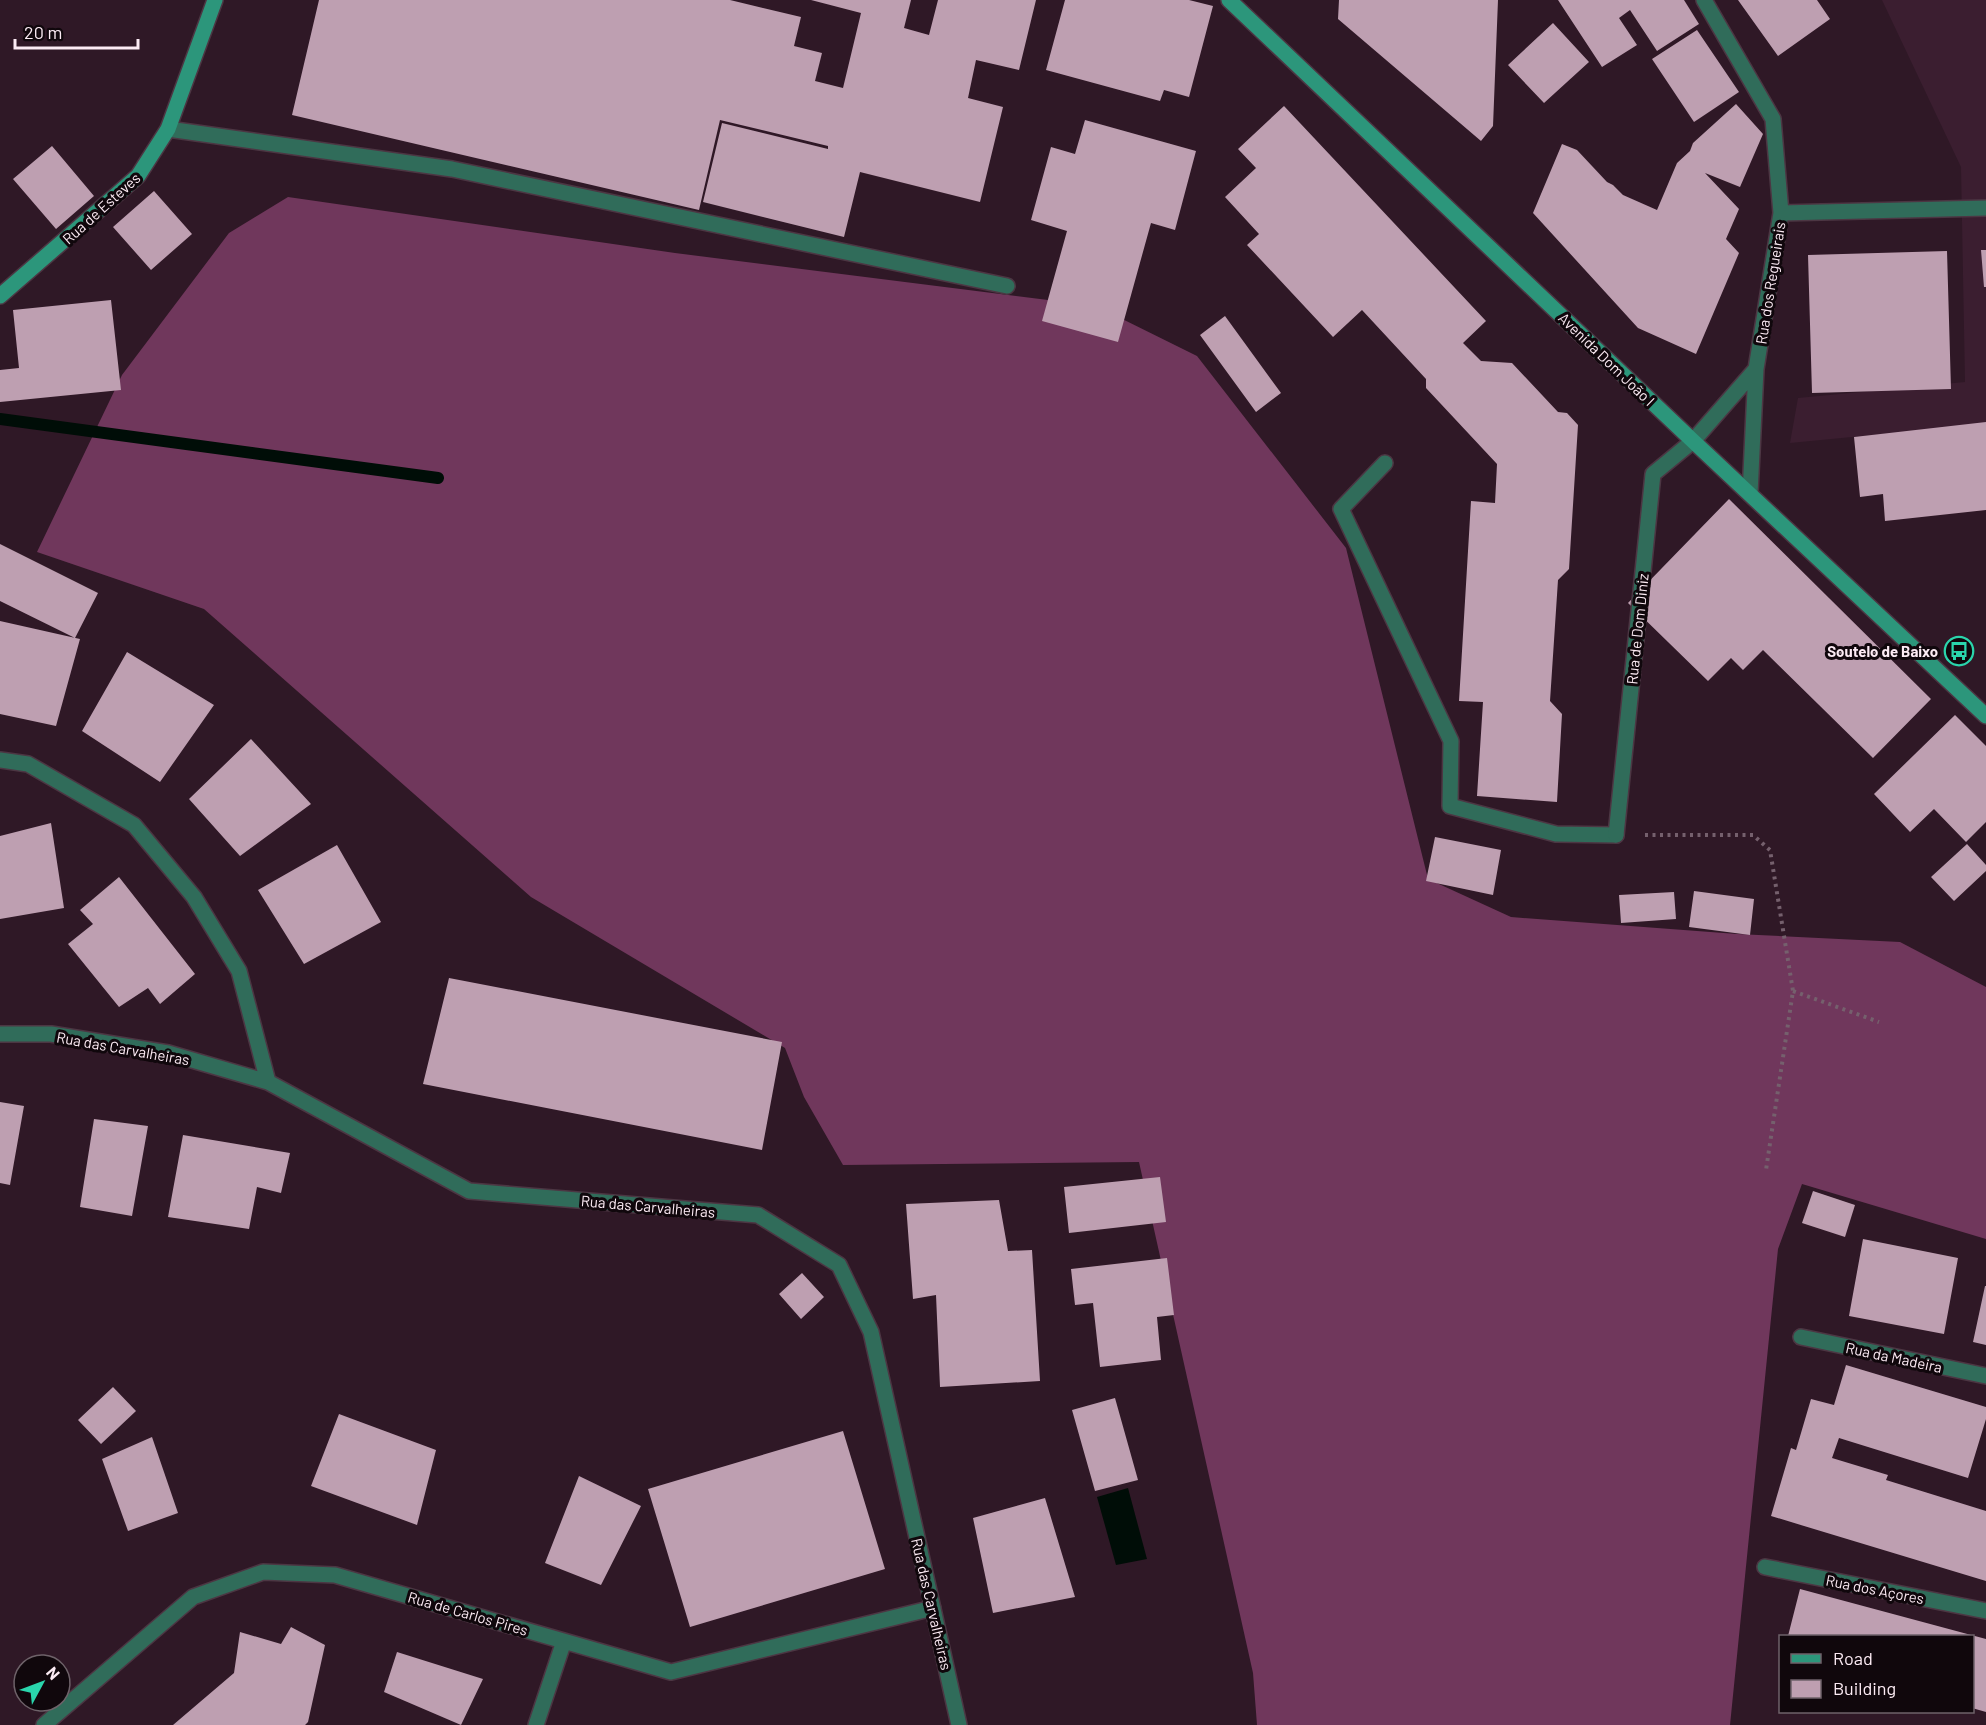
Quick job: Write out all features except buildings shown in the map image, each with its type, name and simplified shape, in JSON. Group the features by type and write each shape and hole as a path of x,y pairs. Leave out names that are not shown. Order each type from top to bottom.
{"street":[{"name":"Rua de Esteves","path":"0,296 138,176 168,129 215,0"},
{"name":"Avenida Dom João I","path":"1229,0 1986,716"},
{"name":"Rua dos Regueirais","path":"1704,0 1773,118 1781,213 1756,369 1750,494"},
{"path":"168,129 452,169 1007,286"},
{"path":"1781,213 1986,208"},
{"path":"1693,441 1756,369"},
{"name":"Rua de Dom Diniz","path":"1616,835 1653,474 1693,441"},
{"path":"1385,463 1341,509 1451,741 1450,806 1556,834 1616,835"},
{"path":"0,760 28,764 134,825 194,897 239,971 268,1082"},
{"name":"Rua das Carvalheiras","path":"0,1034 51,1034 168,1053 268,1082 469,1191 758,1215 839,1265 871,1332 959,1725"},
{"name":"Rua da Madeira","path":"1801,1337 1986,1376"},
{"name":"Rua dos Açores","path":"1765,1567 1986,1611"},
{"name":"Rua de Carlos Pires","path":"44,1725 193,1597 264,1572 334,1575 671,1672 933,1608"},
{"path":"536,1725 564,1641"}],"path":[{"path":"1616,835 1753,835 1770,850 1793,991 1766,1170"},
{"path":"1793,991 1879,1022"}],"shaded area":[{"path":"1882,0 1986,0 1986,424 1790,443 1798,398 1965,382 1961,167"},
{"path":"288,197 675,253 1096,306 1197,356 1346,548 1428,879 1511,917 1737,934 1900,942 1986,987 1986,1239 1802,1184 1778,1249 1730,1725 1257,1725 1253,1673 1139,1162 843,1165 804,1097 785,1048 531,897 204,609 37,552 122,375 229,233"},
{"path":"1128,1488 1147,1559 1116,1565 1097,1497"}],"waterway":[{"path":"0,419 438,478"}],"place":[{"name":"Soutelo de Baixo","path":"1959,651"}]}
